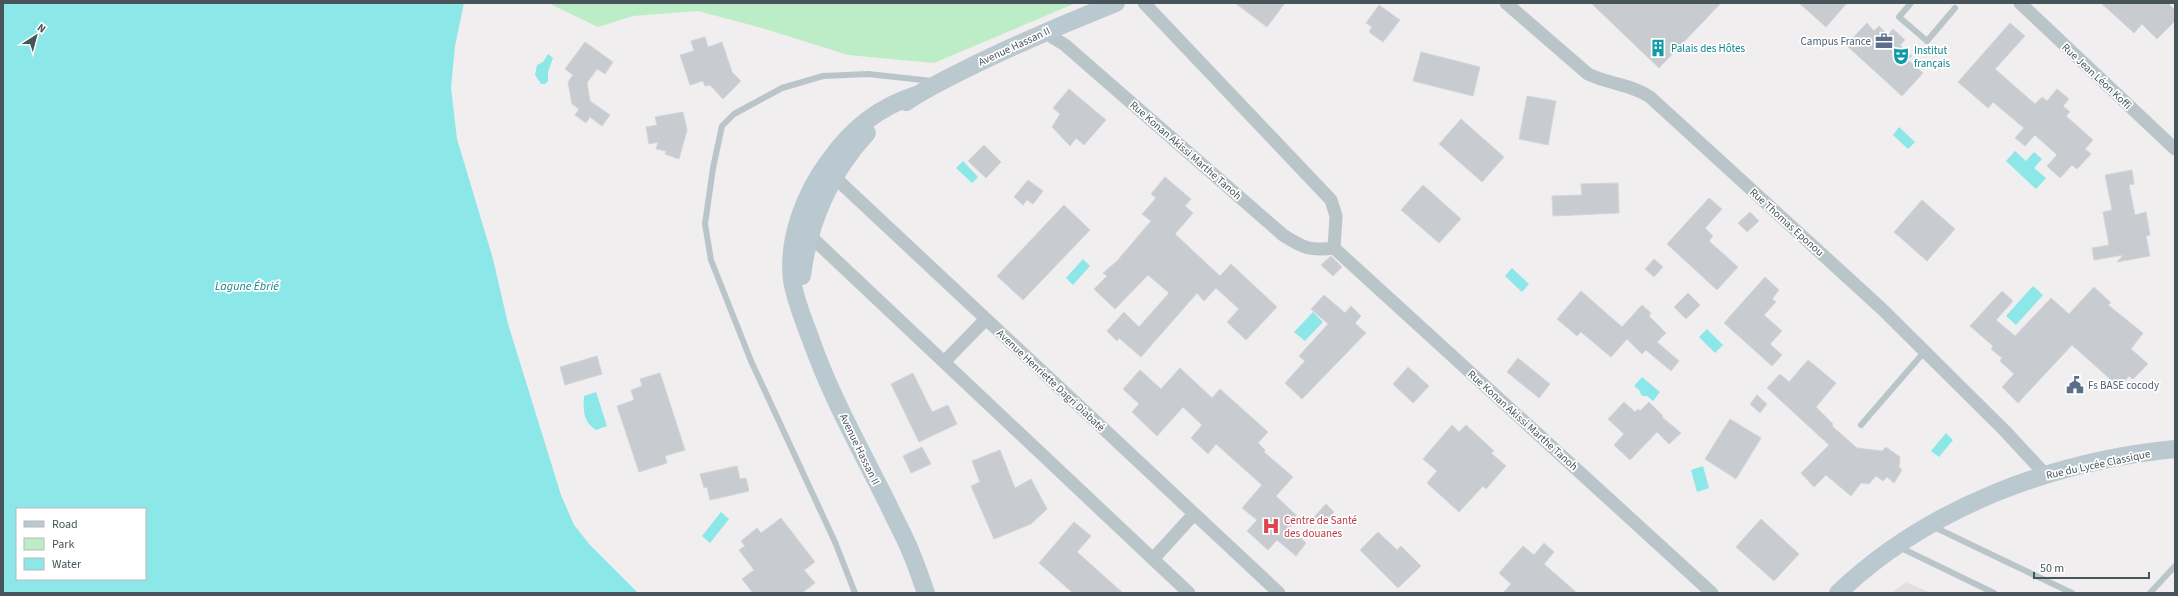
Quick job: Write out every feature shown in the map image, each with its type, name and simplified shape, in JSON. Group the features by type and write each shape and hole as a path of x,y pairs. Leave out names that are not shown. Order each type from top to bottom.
{"street":[{"name":"Avenue Hassan II","path":"926,593 910,550 828,384 798,303 803,263 804,230 810,193 829,172 838,147 858,125 880,110 900,100 916,95 1044,32 1116,3"},
{"path":"1144,3 1331,200 1336,216 1334,248"},
{"name":"Rue Thomas Eponou","path":"1506,3 1588,74 1601,81 1631,87 1650,97 1882,309 2005,431 2045,474"},
{"name":"Rue Jean Léon Koffi","path":"2020,3 2175,149"},
{"name":"Rue Konan Akissi Marthe Tanoh","path":"1044,32 1065,45 1284,235 1301,247 1316,250 1334,248 1712,593"},
{"name":"Avenue Henriette Dagri Diabaté","path":"829,172 1279,593"},
{"path":"804,230 1189,593"},
{"path":"944,362 986,319"},
{"name":"Rue du Lycée Classique","path":"1838,593 1851,581 1897,547 1930,526 1981,499 2045,474 2096,462 2175,449"},
{"path":"1153,559 1194,514"}],"lane":[{"path":"1911,3 1899,17 1927,41 1955,8"},
{"path":"855,593 835,542 751,361 711,260 706,224 713,168 722,126 734,114 782,88 823,76 868,74 940,82"},
{"path":"1861,425 1925,351"},
{"path":"1930,526 2072,593"},
{"path":"1897,547 1994,593"},
{"path":"2150,593 2175,566"}],"shaded area":[{"path":"1906,582 1931,593 1892,593"}],"green space":[{"path":"548,3 1076,3 934,63 848,55 762,28 698,11 633,16 598,27"}],"water":[{"name":"Lagune Ébrié","path":"3,3 464,3 455,46 451,88 457,139 493,259 508,324 561,495 574,525 590,545 638,593 3,593"},
{"path":"548,54 553,58 548,72 548,81 545,84 541,84 535,75 537,65 543,62"},
{"path":"1899,127 1915,142 1908,149 1893,135"},
{"path":"2015,151 2026,161 2034,152 2042,159 2034,168 2046,178 2036,189 2006,161"},
{"path":"963,161 978,177 972,183 956,168"},
{"path":"1083,259 1090,266 1073,285 1066,278"},
{"path":"1512,268 1529,284 1522,292 1505,276"},
{"path":"2033,286 2043,295 2016,325 2006,316"},
{"path":"1313,312 1323,322 1305,341 1294,332"},
{"path":"1707,329 1723,345 1715,353 1699,337"},
{"path":"1642,377 1660,392 1653,401 1647,396 1642,396 1639,390 1634,386"},
{"path":"596,392 607,426 596,430 588,423 586,419 584,396"},
{"path":"1946,433 1953,440 1939,457 1931,451"},
{"path":"1703,466 1709,488 1697,492 1691,470"},
{"path":"721,512 729,519 710,543 702,536"}],"building":[{"path":"1235,3 1285,3 1267,27"},
{"name":"Palais des Hôtes","path":"1591,3 1721,3 1659,68"},
{"path":"1799,3 1847,3 1826,27"},
{"path":"2101,3 2168,3 2175,10 2175,21 2157,39 2142,24 2134,33"},
{"path":"1379,5 1400,20 1383,42 1369,32 1372,27 1366,23"},
{"path":"1867,23 1874,31 1879,26 1888,35 1893,29 1905,40 1900,45 1912,56 1908,60 1923,73 1902,96 1846,45"},
{"path":"2010,23 2025,36 1995,69 2035,104 2042,97 2047,101 2057,89 2069,99 2063,106 2070,112 2066,116 2093,140 2085,149 2091,154 2077,169 2072,165 2060,178 2047,166 2057,155 2035,135 2025,146 2015,138 2024,128 1993,102 1988,108 1958,82"},
{"path":"705,37 708,47 722,42 732,72 741,81 723,99 710,85 705,86 703,81 690,85 680,55 694,51 691,41"},
{"path":"585,42 613,62 605,74 597,69 587,83 590,101 610,115 602,126 590,117 586,123 575,115 579,109 572,104 568,82 573,75 565,69"},
{"path":"1421,52 1480,67 1473,96 1413,81"},
{"path":"1069,89 1106,120 1084,145 1076,138 1070,146 1052,127 1060,114 1053,108"},
{"path":"1527,96 1556,101 1548,145 1519,139"},
{"path":"683,112 687,130 679,159 665,154 666,151 656,149 658,142 649,144 646,127 657,125 655,117"},
{"path":"1461,119 1504,157 1482,182 1439,144"},
{"path":"984,145 1001,162 986,178 968,161"},
{"path":"2132,170 2134,184 2129,185 2135,215 2146,212 2150,235 2146,236 2150,256 2117,262 2123,255 2094,260 2092,248 2109,245 2103,212 2112,210 2105,175"},
{"path":"1165,177 1191,199 1185,206 1193,213 1175,234 1220,276 1231,264 1277,307 1246,340 1227,322 1239,309 1216,288 1204,301 1197,293 1141,357 1119,338 1117,341 1107,331 1124,312 1139,327 1169,293 1148,275 1115,309 1094,289 1107,276 1103,273 1117,261 1151,221 1142,214 1156,198 1151,194"},
{"path":"1028,180 1043,191 1033,204 1027,200 1023,205 1014,197"},
{"path":"1618,183 1619,213 1553,216 1552,196 1582,195 1581,184"},
{"path":"1423,185 1461,219 1439,243 1401,210"},
{"path":"1709,198 1722,209 1705,228 1713,236 1709,241 1738,267 1717,290 1667,244"},
{"path":"1922,200 1955,229 1927,261 1894,232"},
{"path":"1064,205 1090,230 1023,300 997,276"},
{"path":"1750,212 1759,221 1747,232 1738,223"},
{"path":"1331,256 1342,267 1333,276 1321,265"},
{"path":"1654,259 1663,267 1654,277 1645,269"},
{"path":"1765,277 1779,290 1772,299 1776,302 1764,315 1782,331 1770,344 1782,355 1772,366 1724,323"},
{"path":"2094,287 2111,303 2108,305 2143,333 2131,349 2148,364 2133,379 2129,376 2119,387 2072,345 2018,403 2002,387 2014,374 2000,361 2002,358 1991,349 1993,346 1970,326 2002,291 2013,301 1996,320 2015,336 2051,298 2069,314"},
{"path":"1581,291 1622,327 1642,305 1651,313 1649,316 1666,333 1657,342 1679,361 1671,371 1646,350 1642,354 1627,339 1611,357 1581,332 1577,336 1557,319"},
{"path":"1688,293 1700,305 1686,319 1674,307"},
{"path":"1324,295 1345,313 1351,306 1361,316 1355,323 1366,333 1302,399 1285,383 1305,361 1299,356 1328,324 1311,309"},
{"path":"597,356 602,374 565,385 560,367"},
{"path":"1518,358 1550,384 1539,398 1507,372"},
{"path":"1808,360 1836,383 1816,407 1833,424 1832,426 1857,448 1882,451 1886,447 1900,457 1899,467 1902,470 1894,483 1887,477 1883,481 1876,476 1869,484 1861,483 1851,496 1826,475 1814,487 1801,473 1829,445 1767,388 1780,374 1789,382"},
{"path":"1408,367 1429,386 1413,403 1393,384"},
{"path":"1180,368 1212,398 1220,389 1268,432 1258,443 1265,450 1264,452 1293,477 1276,496 1298,517 1289,528 1306,543 1296,556 1277,540 1268,550 1247,531 1257,520 1242,508 1262,485 1216,444 1208,454 1191,438 1202,425 1183,407 1157,436 1132,412 1139,404 1123,389 1140,370 1161,389"},
{"path":"660,373 685,450 665,456 667,463 639,472 617,406 634,400 631,390 642,386 640,379"},
{"path":"913,373 932,412 948,405 957,424 919,442 891,384"},
{"path":"1757,395 1767,404 1760,413 1750,404"},
{"path":"1624,402 1635,412 1638,409 1640,411 1649,402 1663,416 1662,417 1681,433 1669,444 1657,432 1630,460 1614,445 1624,434 1608,419"},
{"path":"1730,419 1761,438 1736,479 1705,459"},
{"path":"1452,425 1459,432 1466,425 1494,451 1491,453 1506,466 1486,489 1483,486 1459,512 1427,483 1437,471 1423,459"},
{"path":"922,447 931,464 911,473 903,456"},
{"path":"1000,450 1015,488 1031,479 1047,509 1031,524 994,539 971,486 980,482 972,461"},
{"path":"737,466 740,479 746,478 749,491 710,500 707,487 704,488 700,474"},
{"path":"1326,504 1334,512 1322,526 1313,518"},
{"path":"781,518 815,562 804,570 815,583 802,593 753,593 742,579 754,570 739,550 745,546 741,541 757,528 761,533"},
{"path":"1761,519 1799,554 1774,581 1736,547"},
{"path":"1074,522 1091,536 1077,552 1123,593 1073,593 1039,563"},
{"path":"1378,532 1397,550 1401,546 1421,566 1398,588 1360,550"},
{"path":"1544,543 1554,552 1544,564 1577,593 1503,593 1511,584 1499,573 1523,546 1534,555"}],"place":[{"name":"Campus France","path":"1884,41"},
{"name":"Palais des Hôtes","path":"1658,48"},
{"name":"Institut français","path":"1901,56"},
{"name":"Fs BASE cocody","path":"2075,385"},
{"name":"Centre de Santé des douanes","path":"1271,526"}]}
